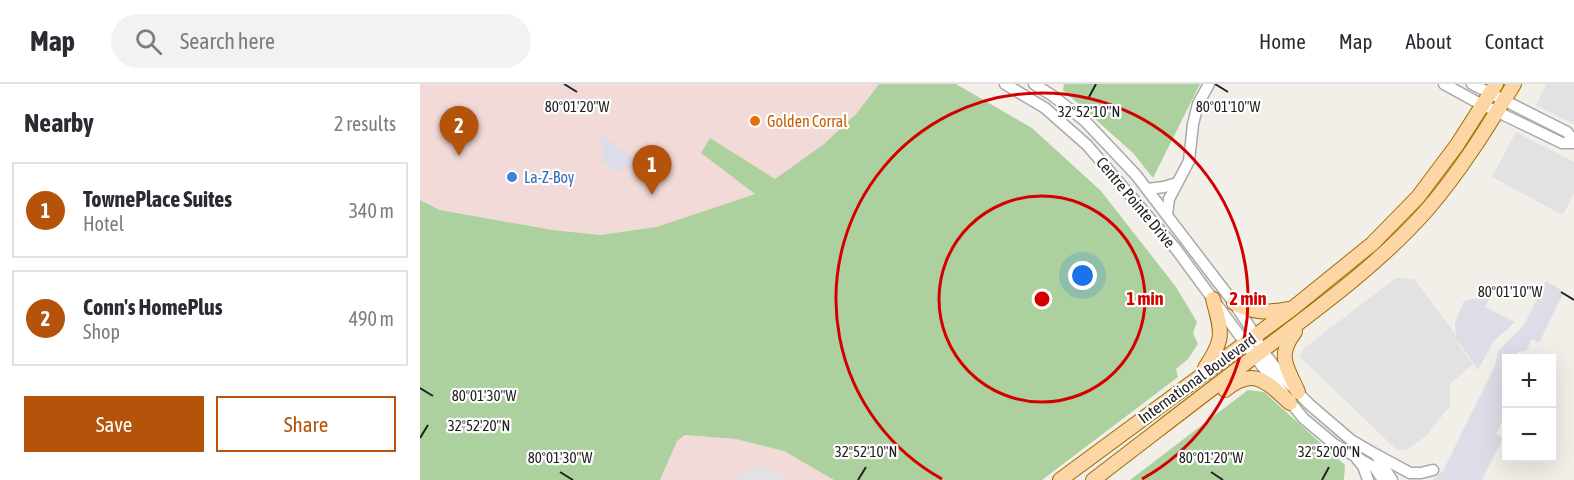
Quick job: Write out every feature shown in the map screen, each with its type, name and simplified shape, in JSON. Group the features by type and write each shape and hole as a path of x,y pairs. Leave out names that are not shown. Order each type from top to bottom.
{"main road":[{"name":"International Boulevard","path":"1093,480 1380,257 1426,211 1473,150 1514,84"},
{"name":"International Boulevard","path":"1060,480 1293,308 1372,244 1418,197 1457,146 1490,94"},
{"path":"1201,375 1221,340 1213,299"},
{"path":"1234,303 1262,312 1293,308"},
{"path":"1294,397 1283,354 1288,340 1307,316"},
{"path":"1174,417 1197,411 1236,381 1247,377 1266,382 1294,397"}],"street":[{"name":"Centre Pointe Drive","path":"1005,84 1046,108 1075,133 1120,182 1176,249 1213,299 1250,339"},
{"name":"Centre Pointe Drive","path":"1034,84 1085,121 1148,189 1234,303 1250,339"},
{"path":"1167,215 1169,199 1189,161 1193,124 1198,104 1209,84"},
{"path":"1444,84 1490,94"},
{"path":"1472,84 1490,94 1501,106 1567,132 1574,142"},
{"path":"1148,189 1177,183"},
{"path":"1250,339 1258,353 1283,377 1318,432 1344,451 1375,468 1383,480"},
{"path":"1294,397 1375,454 1410,473 1433,470"},
{"path":"1375,454 1392,480"},
{"path":"1355,457 1363,466 1368,480"}],"shaded area":[{"path":"420,84 879,84 856,114 829,140 756,194 656,227 600,235 553,230 440,210 420,200"},
{"path":"1547,84 1574,84 1574,124 1536,105"},
{"path":"600,132 646,169 645,174 644,171 626,166 624,171 607,169 608,164 601,163 603,157"},
{"path":"1516,132 1574,162 1574,193 1563,215 1492,177"},
{"path":"1396,278 1414,279 1454,332 1460,347 1473,364 1450,384 1450,406 1426,436 1407,450 1397,450 1300,357 1303,349"},
{"path":"1546,281 1564,292 1539,343 1532,339 1526,351 1517,354 1502,354 1502,421 1496,434 1502,437 1502,440 1482,480 1433,480 1443,471 1495,366 1498,351 1524,325"},
{"path":"1487,293 1491,295 1485,307 1515,322 1493,342 1478,370 1456,338 1455,322 1464,301 1484,297"},
{"path":"685,435 736,439 784,451 834,480 660,480 677,441"},
{"path":"758,466 790,478 789,480 737,480 740,474"}],"green space":[{"path":"879,84 956,84 1032,128 1101,191 1176,287 1197,322 1193,333 1198,344 1188,359 1176,369 1178,377 1042,480 834,480 784,451 736,439 685,435 677,441 660,480 420,480 420,200 440,210 553,230 600,235 656,227 755,194 701,153 710,138 775,179 824,144 856,114"},
{"path":"1064,84 1200,84 1153,178 1133,153 1063,90"},
{"path":"1248,390 1264,392 1345,465 1344,480 1130,480"}],"place":[{"name":"Golden Corral","path":"755,121"},
{"name":"Conn's HomePlus","path":"459,156"},
{"name":"La-Z-Boy","path":"512,177"},
{"name":"TownePlace Suites","path":"652,195"}]}
